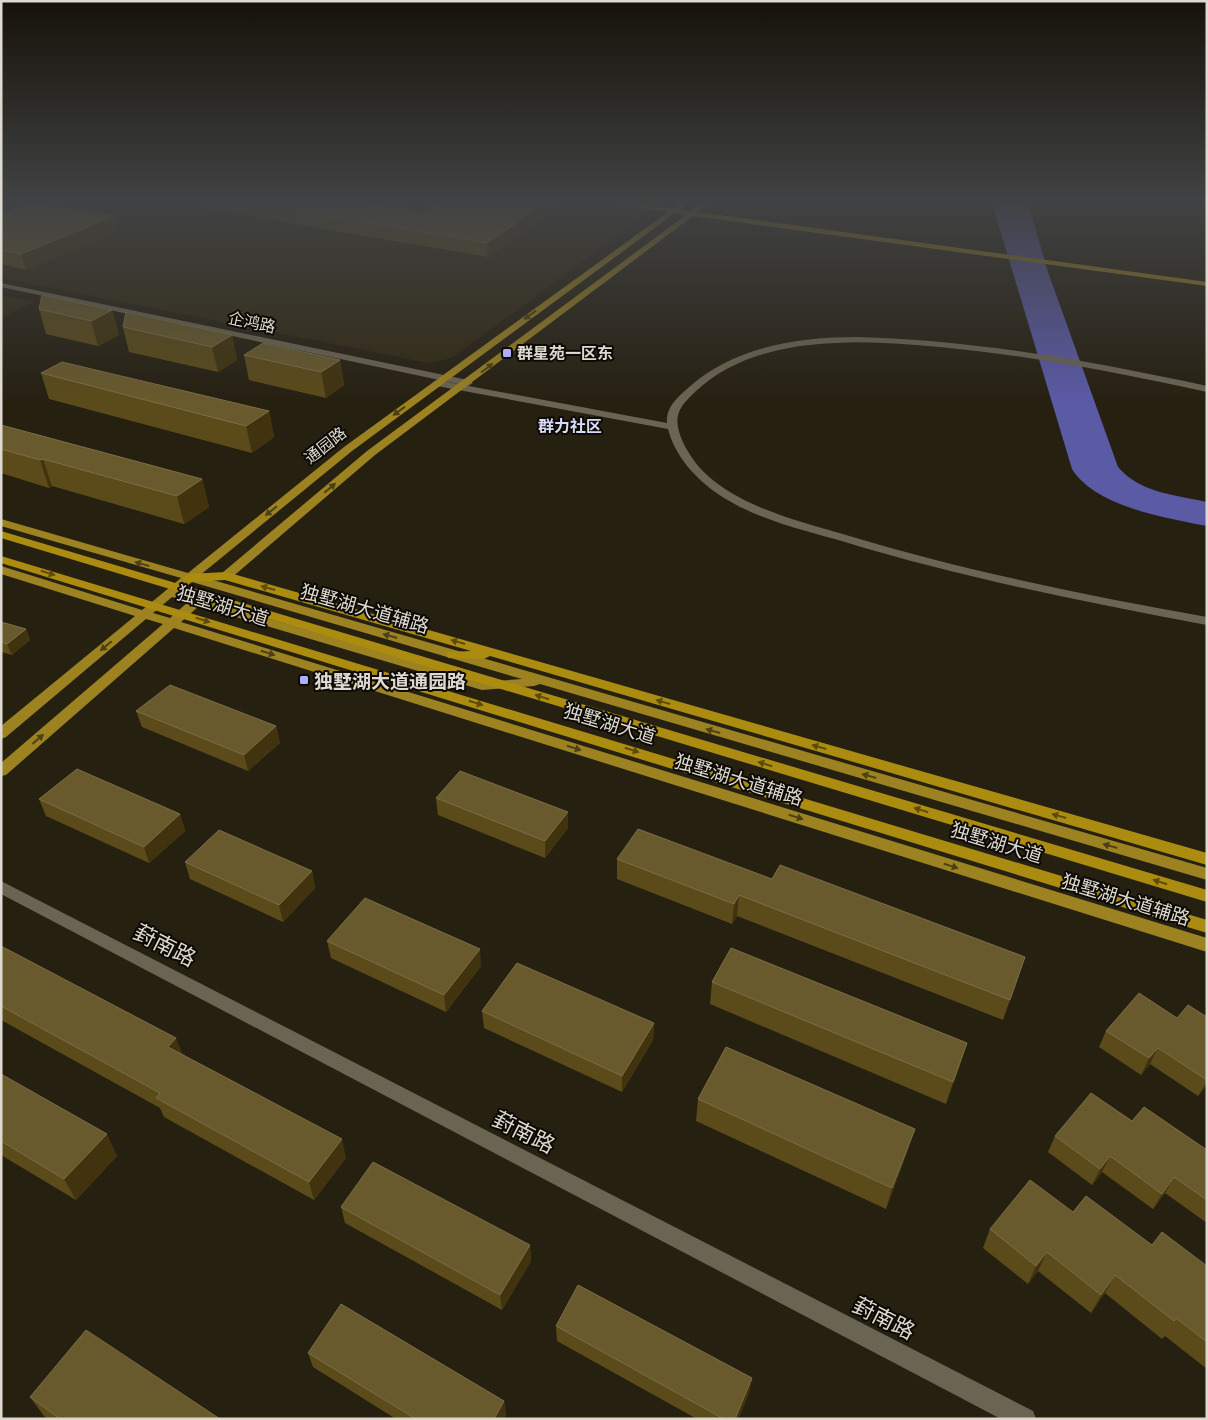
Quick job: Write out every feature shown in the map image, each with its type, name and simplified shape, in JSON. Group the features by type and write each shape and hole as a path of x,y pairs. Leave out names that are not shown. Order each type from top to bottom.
{"highway":[{"name":"独墅湖大道","path":"1,534 1207,896"},
{"name":"独墅湖大道","path":"1,559 1207,927"},
{"path":"188,578 226,576 1207,859"},
{"path":"453,655 505,656"}],"main road":[{"name":"通园路","path":"1,734 348,448 589,269"},
{"name":"通园路","path":"226,576 371,453 618,269"},
{"path":"1116,269 1207,284"},
{"path":"1146,269 1207,276"},
{"name":"独墅湖大道辅路","path":"1,522 1207,874"},
{"name":"独墅湖大道辅路","path":"1,570 1207,945"},
{"path":"1,772 215,586"},
{"path":"170,593 482,686 542,681"}],"street":[{"name":"企鸿路","path":"1,285 464,385 673,427"},
{"path":"1207,389 1032,355 947,345 832,340 792,345 750,355 710,374 692,388 676,407 672,416 673,427 681,449 696,471 721,490 772,515 868,546 960,570 1207,621"},
{"name":"葑南路","path":"1,887 1025,1419"}],"shaded area":[{"path":"1,269 572,269 452,358 429,363 1,278"},
{"path":"1012,269 1047,269 1118,467 1127,476 1148,488 1171,495 1207,502 1207,526 1133,509 1114,502 1097,493 1083,482 1072,469"},
{"path":"1,295 34,302 1,318"}],"building":[{"path":"42,295 112,310 91,321 39,309"},
{"path":"126,312 232,335 212,347 123,327"},
{"path":"263,343 340,360 321,372 244,355"},
{"path":"62,362 269,411 246,426 41,373"},
{"path":"1,425 202,479 177,496 43,459 40,460 1,449"},
{"path":"1,622 26,629 7,644 1,642"},
{"path":"170,685 276,726 244,755 136,711"},
{"path":"77,769 180,814 144,847 39,799"},
{"path":"460,771 568,812 545,841 436,798"},
{"path":"638,829 772,879 780,865 1025,957 1010,1000 739,895 734,904 617,859"},
{"path":"219,830 312,871 279,905 185,862"},
{"path":"365,898 480,949 444,995 327,941"},
{"path":"1,946 176,1038 168,1047 342,1139 309,1182 156,1098 160,1093 1,1006"},
{"path":"731,948 967,1043 953,1082 712,982"},
{"path":"517,963 654,1023 622,1076 482,1011"},
{"path":"1139,993 1177,1018 1188,1005 1207,1017 1207,1080 1158,1048 1149,1058 1106,1031"},
{"path":"726,1047 915,1129 892,1188 698,1099"},
{"path":"1,1074 107,1134 64,1179 1,1141"},
{"path":"1091,1093 1132,1121 1144,1107 1207,1150 1207,1200 1174,1177 1162,1194 1110,1156 1100,1169 1055,1136"},
{"path":"373,1162 530,1245 500,1295 341,1207"},
{"path":"1030,1180 1073,1212 1086,1196 1152,1245 1162,1232 1207,1266 1207,1342 1176,1318 1174,1321 1115,1275 1101,1295 1047,1252 1036,1266 990,1229"},
{"path":"578,1285 752,1378 735,1419 724,1419 556,1326"},
{"path":"341,1304 504,1401 494,1419 416,1419 308,1353"},
{"path":"86,1330 220,1419 60,1419 30,1397"}],"place":[{"name":"群星苑一区东","path":"507,353"},
{"name":"独墅湖大道通园路","path":"304,680"}],"district":[{"name":"群力社区","path":"570,426"}]}
